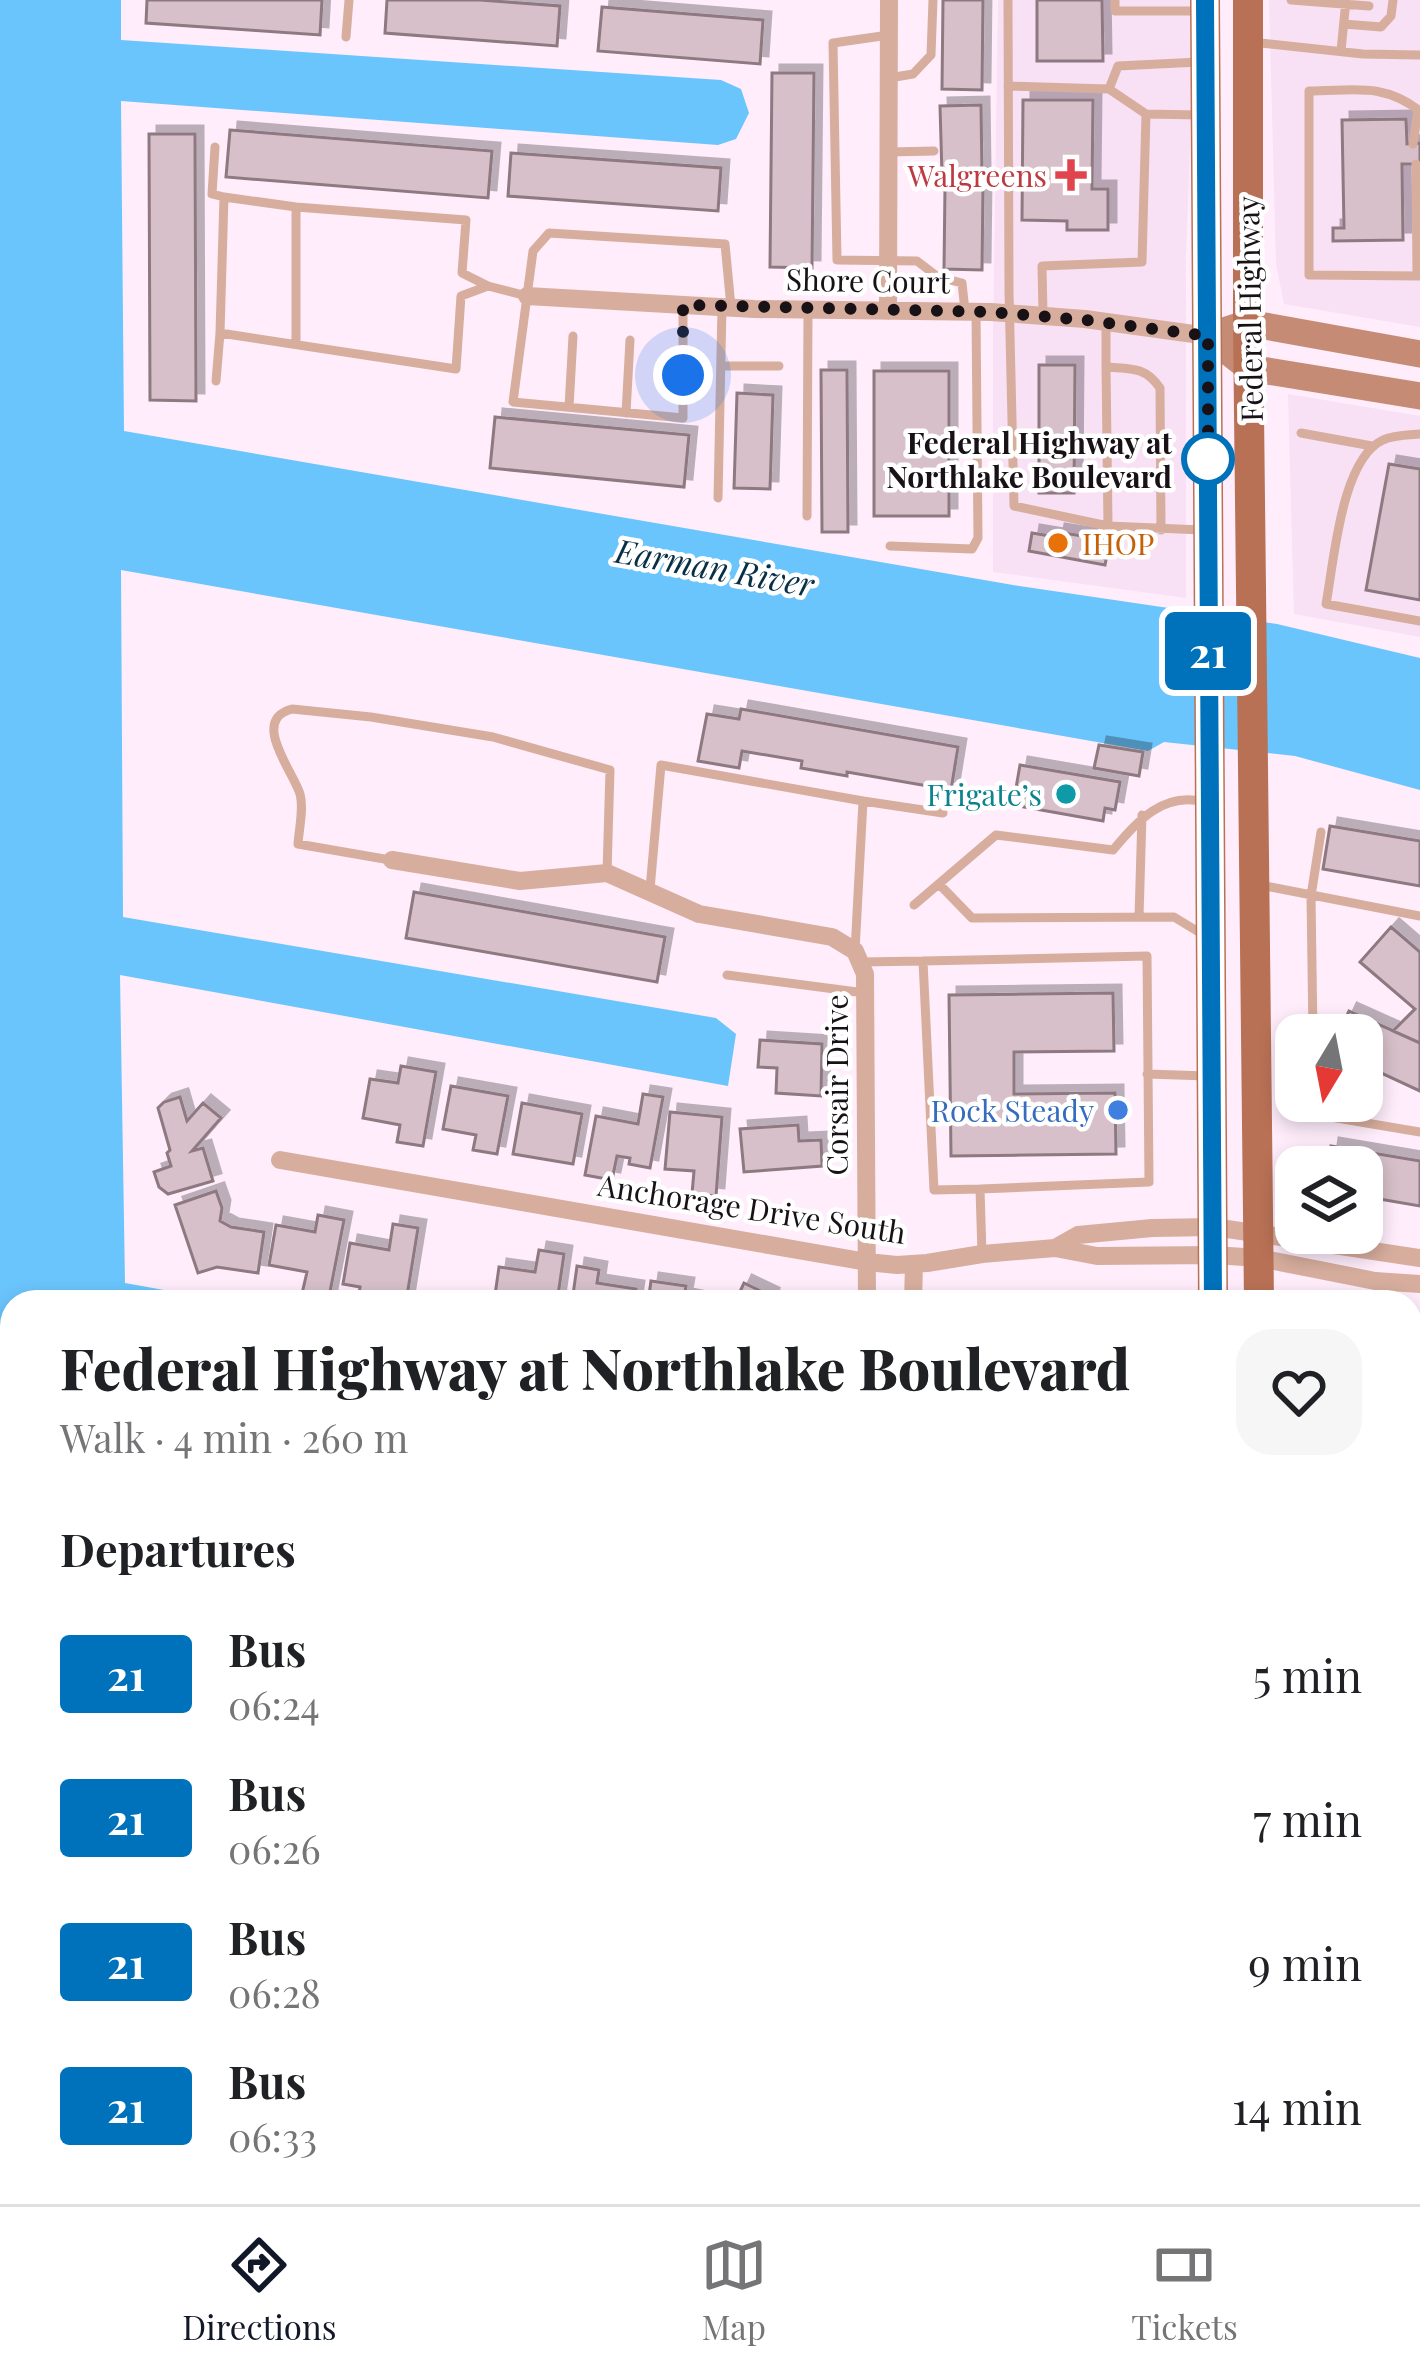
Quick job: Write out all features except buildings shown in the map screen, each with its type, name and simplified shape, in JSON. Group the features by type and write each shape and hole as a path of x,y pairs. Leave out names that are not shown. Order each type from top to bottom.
{"main road":[{"name":"Federal Highway","path":"1248,0 1259,1290"},
{"name":"Federal Highway","path":"1205,5 1213,1290"},
{"path":"1208,336 1248,323 1420,354"},
{"path":"1208,336 1249,368 1420,396"},
{"path":"1209,803 1232,823 1253,874"}],"street":[{"path":"888,311 889,0"},
{"name":"Shore Court","path":"526,296 1010,314 1208,336"},
{"path":"392,860 520,881 608,873 699,914 832,937 854,953"},
{"name":"Corsair Drive","path":"854,953 865,974 867,1290"},
{"name":"Anchorage Drive South","path":"280,1160 867,1262 914,1264 1055,1248 1078,1235 1152,1228 1214,1241"},
{"path":"1055,1248 1096,1256 1214,1241 1420,1258"},
{"path":"1259,1245 1375,1281 1420,1284"},
{"path":"914,1264 914,1290"}],"lane":[{"path":"346,37 349,0"},
{"path":"889,79 914,74 931,55 933,0"},
{"path":"1008,0 1014,506 1108,526 1208,530"},
{"path":"1115,0 1115,11 1205,5"},
{"path":"1291,0 1369,6"},
{"path":"1343,24 1381,26 1391,16 1393,0"},
{"path":"1341,51 1346,2"},
{"path":"889,35 833,43 837,260 917,261 938,277 962,283 970,312 978,538 971,549 890,546"},
{"path":"1247,42 1420,56"},
{"path":"1109,89 1118,66 1204,62"},
{"path":"1008,86 1109,89 1146,115 1205,115"},
{"path":"1413,143 1419,111 1404,99 1383,90 1309,92 1309,275 1418,275 1416,164"},
{"path":"1043,316 1042,266 1142,262 1146,115"},
{"path":"215,147 212,194 296,207 466,220 462,274 526,296"},
{"path":"889,152 934,151"},
{"path":"216,381 224,197"},
{"path":"296,207 296,343"},
{"path":"683,305 683,418 513,402 533,251 549,233 725,244 727,307 718,497"},
{"path":"220,333 456,369 461,296 488,286"},
{"path":"806,516 808,310"},
{"path":"1106,322 1108,526"},
{"path":"569,407 573,336"},
{"path":"626,413 630,340"},
{"path":"721,366 778,366"},
{"path":"1106,368 1139,370 1151,375 1160,388 1161,530"},
{"path":"1301,433 1373,446"},
{"path":"1420,434 1384,439 1363,454 1348,488 1326,604 1420,621"},
{"path":"392,860 298,844 302,798 274,739 282,712 371,717 493,737 610,770 608,873"},
{"path":"650,893 661,765 943,813"},
{"path":"914,905 996,835 1113,850 1142,815 1188,797 1209,803"},
{"path":"863,801 854,953 923,962 1147,956 1149,1182 934,1190 923,962"},
{"path":"1139,917 1142,815"},
{"path":"1312,1014 1311,896 1321,832"},
{"path":"1253,874 1311,896 1420,916"},
{"path":"939,884 972,918 1174,917 1209,938"},
{"path":"727,975 865,992"},
{"path":"1147,1074 1210,1076"},
{"path":"1361,1122 1420,1132"},
{"path":"980,1189 982,1254"}],"shaded area":[{"path":"998,0 1195,0 1186,257 1186,598 993,572"},
{"path":"1269,0 1420,0 1420,327 1284,304 1276,264"},
{"path":"1288,394 1420,416 1420,637 1294,614"}],"water":[{"name":"Earman River","path":"0,0 121,0 121,40 721,80 741,89 749,113 736,139 718,145 121,101 124,431 1013,585 1277,624 1420,658 1420,790 1295,756 1164,742 1148,751 121,570 123,917 716,1018 736,1034 728,1086 120,975 125,1283 164,1290 0,1290"}],"bus line":[{"name":"21","path":"1205,0 1213,1290"}],"place":[{"name":"Walgreens","path":"1071,175"},
{"name":"Federal Highway at Northlake Boulevard","path":"1208,459"},
{"name":"IHOP","path":"1058,543"},
{"name":"Frigate’s","path":"1066,794"},
{"name":"Rock Steady","path":"1118,1110"}],"route":[{"path":"683,375 683,305 991,312 1208,336 1208,459"}]}
